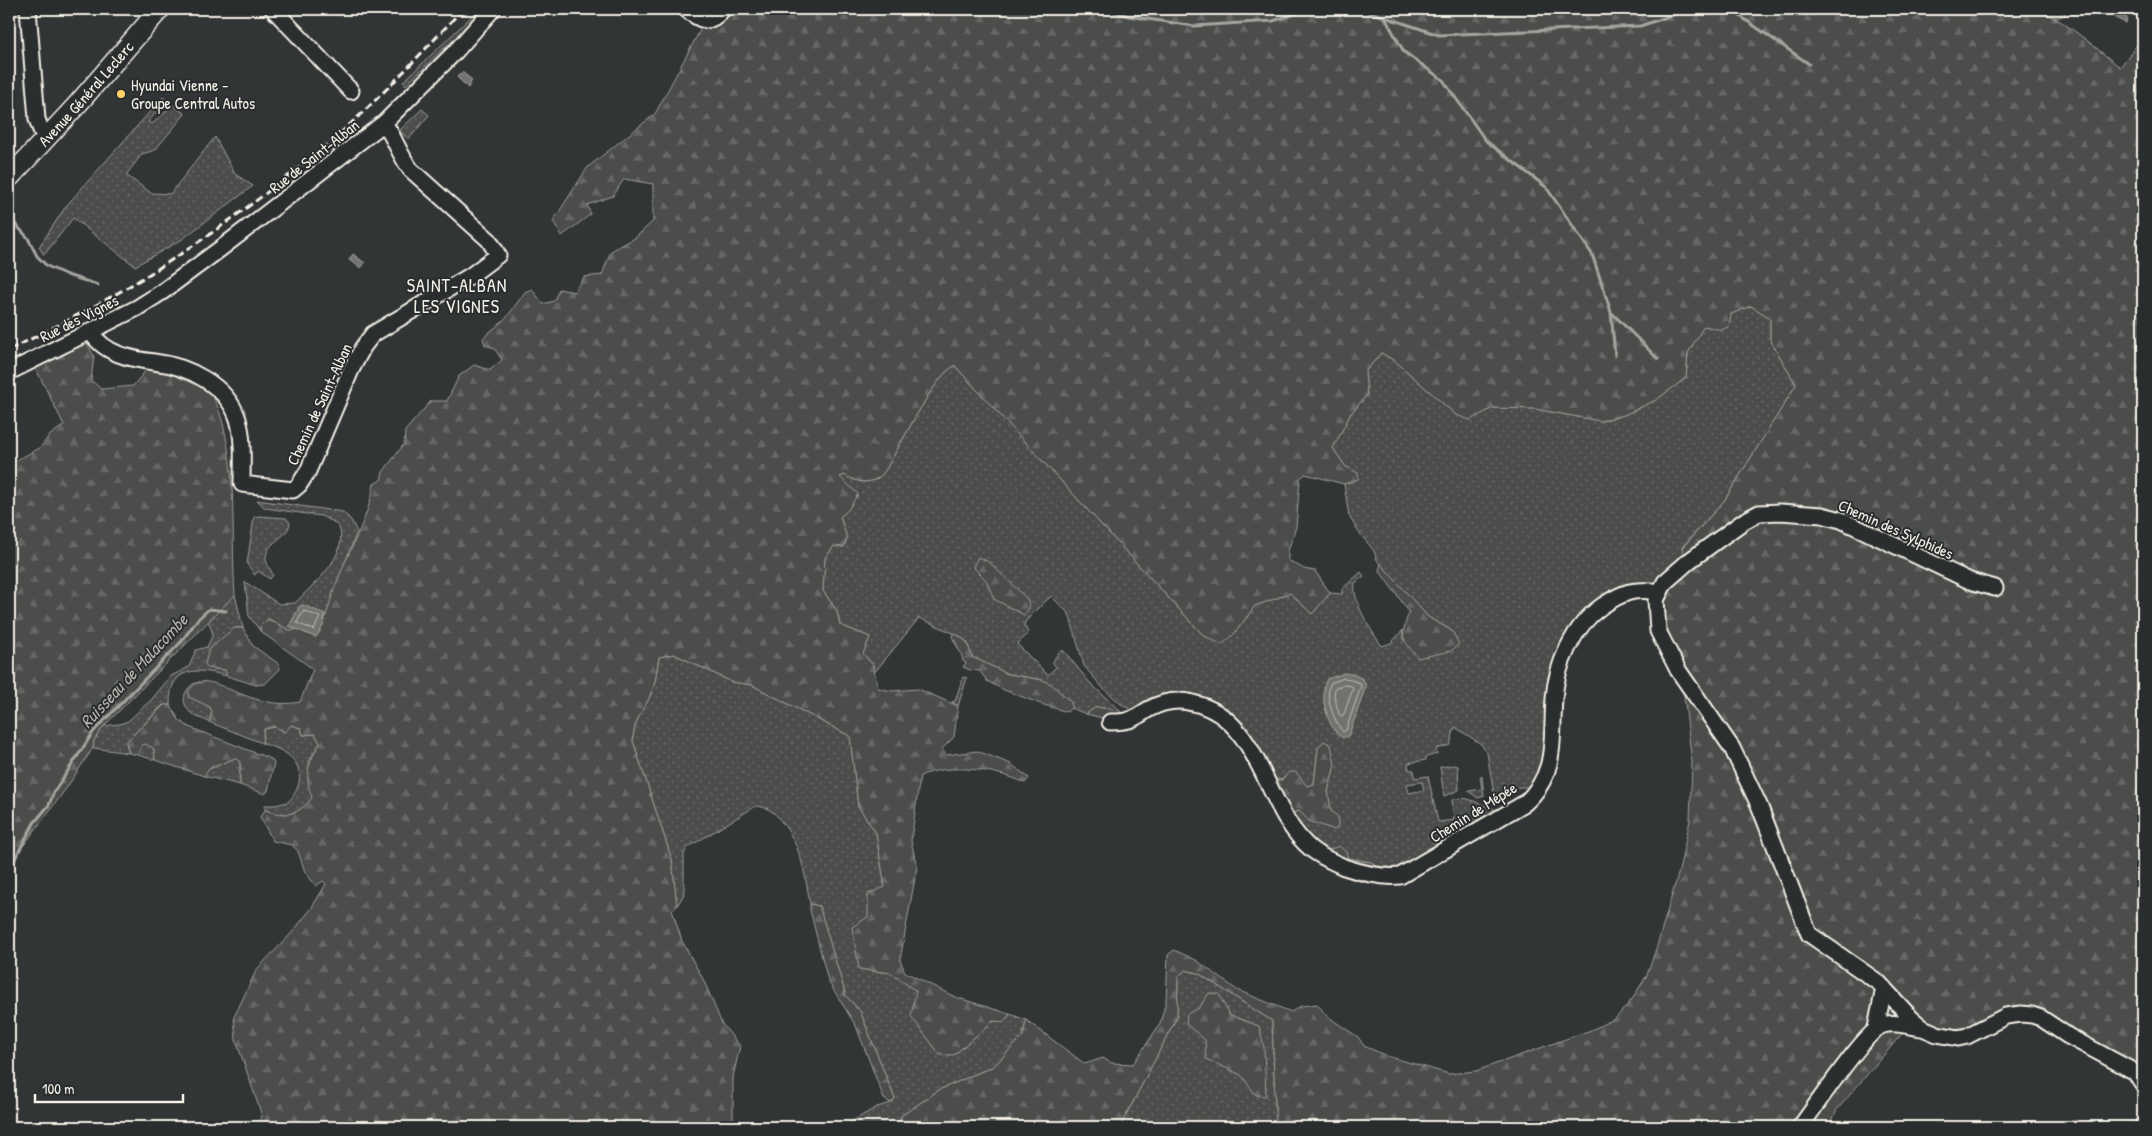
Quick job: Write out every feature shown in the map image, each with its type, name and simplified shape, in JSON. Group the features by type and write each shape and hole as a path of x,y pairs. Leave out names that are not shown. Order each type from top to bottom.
{"main road":[{"name":"Avenue Général Leclerc","path":"9,178 48,138 160,9"}],"street":[{"path":"28,9 37,119 41,130 48,138"},
{"path":"273,9 350,91"},
{"name":"Rue de Saint-Alban","path":"137,308 220,249 384,123 455,52 493,9"},
{"path":"686,9 698,19 705,21 712,19 723,9"},
{"name":"Chemin de Saint-Alban","path":"91,332 103,346 113,352 170,365 198,375 222,393 231,403 238,422 242,447 242,484 293,490 299,485 308,471 354,364 373,334 470,276 498,254 489,240 410,170 402,157 395,139 384,123"},
{"name":"Rue des Vignes","path":"9,372 137,308"},
{"name":"Chemin des Sylphides","path":"1659,592 1665,582 1688,561 1744,520 1759,513 1780,512 1822,515 1841,520 1970,581 1995,588"},
{"name":"Chemin de Mépée","path":"1110,722 1127,721 1166,702 1184,701 1208,708 1224,718 1242,736 1285,815 1311,849 1353,870 1380,876 1400,876 1531,797 1546,773 1551,760 1555,693 1564,658 1576,633 1591,615 1621,594 1638,589 1659,592"},
{"path":"1659,592 1656,600 1658,631 1678,670 1732,748 1759,805 1808,934 1884,988 1910,1018 1923,1028"},
{"path":"1876,1028 1884,988"},
{"path":"1800,1127 1864,1041 1876,1028 1891,1023 1923,1028 1937,1034 1958,1038 1967,1036 2006,1016 2032,1015 2041,1018 2068,1036 2135,1072 2143,1084"}],"green space":[{"path":"479,9 487,9 452,47 448,44 406,85 403,82"},
{"path":"727,9 2008,9 2011,14 2020,9 2032,9 2059,20 2120,67 2143,37 2143,106 2138,110 2143,127 2143,1074 2032,1011 1961,1032 1906,1029 1836,1111 1830,1127 1276,1127 1272,1021 1198,973 1185,970 1178,977 1177,1017 1120,1127 898,1127 901,1116 939,1090 994,1066 1023,1036 1026,1020 1085,1064 1103,1058 1111,1063 1133,1064 1160,1024 1166,1001 1168,955 1174,950 1196,960 1237,990 1291,1012 1301,1006 1317,1004 1328,1017 1358,1037 1364,1046 1387,1056 1449,1074 1476,1071 1591,1030 1616,1018 1633,998 1647,975 1679,871 1690,820 1692,762 1681,671 1661,621 1664,595 1686,565 1682,548 1724,501 1796,385 1770,339 1770,318 1751,306 1731,314 1729,326 1722,330 1704,326 1688,353 1686,378 1656,400 1624,415 1600,421 1535,409 1493,408 1470,420 1456,415 1395,361 1381,353 1365,372 1367,395 1351,413 1333,448 1345,466 1358,473 1358,479 1344,484 1305,474 1300,479 1296,527 1288,551 1288,560 1304,569 1315,571 1330,593 1312,614 1290,593 1255,606 1234,634 1222,645 1203,635 955,366 939,380 930,393 880,477 863,482 845,475 840,477 858,494 848,510 840,517 847,538 844,547 834,546 825,558 823,591 837,611 840,625 870,637 863,654 873,665 878,688 892,691 918,689 958,706 954,737 942,749 946,755 977,751 1011,764 1029,778 1025,783 1000,774 972,769 945,770 920,776 911,841 917,867 900,960 905,972 955,997 1010,1014 1004,1022 993,1021 954,1055 940,1055 911,1016 916,991 891,973 859,969 852,927 868,917 868,894 885,887 876,833 858,806 850,736 752,685 732,682 674,654 659,657 653,689 637,720 633,741 672,860 677,906 672,910 682,941 704,981 722,1024 740,1046 733,1077 733,1127 257,1127 262,1116 236,1040 234,1017 257,969 290,935 311,909 326,884 323,881 316,886 305,872 298,851 292,845 273,841 260,817 265,810 280,814 296,812 312,798 308,783 308,769 320,743 315,734 303,735 301,728 291,725 285,732 273,726 264,729 262,743 209,722 212,712 210,707 189,697 188,692 196,683 208,682 273,703 300,702 313,669 261,632 260,627 268,619 291,631 297,629 315,637 322,625 336,584 363,522 374,484 381,480 383,472 404,444 405,431 431,401 447,401 459,376 474,365 490,370 502,360 494,348 485,345 483,338 507,317 525,292 532,289 543,304 554,301 559,289 574,292 584,277 602,275 611,251 635,238 653,221 653,184 624,179 613,196 587,205 591,214 562,236 553,221 588,167 655,114 699,32 706,23"},
{"path":"2031,9 2063,9 2065,15 2057,18"},
{"path":"2063,9 2107,9 2065,15"},
{"path":"163,97 166,100 148,122 152,124 173,105 185,114 155,150 142,154 126,175 151,193 170,194 215,137 235,174 253,186 181,240 135,266 73,218 44,255 39,247 66,206"},
{"path":"422,109 429,115 409,139 400,132 401,129"},
{"path":"1751,306 1770,318 1770,339 1796,385 1724,501 1682,547 1685,559 1657,588 1641,585 1572,632 1550,738 1535,787 1520,787 1495,799 1487,753 1481,744 1455,727 1450,745 1436,749 1437,754 1426,757 1426,760 1408,763 1409,770 1414,770 1415,778 1428,776 1438,822 1454,820 1452,800 1462,798 1494,809 1496,814 1403,871 1379,868 1371,862 1326,854 1288,814 1299,811 1331,811 1328,791 1335,765 1318,748 1314,784 1307,786 1289,772 1282,780 1270,780 1216,706 1133,711 1121,704 1103,688 1084,666 1069,614 1051,596 1025,622 1024,626 1029,633 1017,644 1048,675 1056,667 1052,662 1060,651 1064,651 1090,683 1119,710 1096,707 1086,714 1071,708 1043,680 1008,674 972,657 967,642 960,636 919,618 874,673 873,665 863,654 870,637 840,625 837,611 823,591 825,558 834,546 844,547 847,538 840,517 848,510 840,477 845,475 855,480 867,482 880,477 930,393 939,380 955,366 1203,635 1234,634 1255,606 1290,593 1312,614 1330,593 1342,594 1342,589 1361,572 1364,576 1355,583 1356,598 1368,624 1382,646 1391,643 1403,630 1403,640 1452,631 1428,617 1377,560 1374,551 1349,516 1344,484 1358,479 1345,466 1333,448 1351,413 1367,395 1365,372 1381,353 1395,361 1456,415 1470,419 1493,408 1535,409 1601,421 1624,415 1656,400 1686,378 1688,353 1704,325 1729,326 1731,314","holes":["1422,782 1424,790 1409,793 1407,784"]},
{"path":"86,342 94,356 91,380 101,389 133,386 147,369 164,370 208,386 218,409 230,460 235,595 104,726 94,740 93,748 65,790 9,865 9,464 40,448 49,436 64,425 34,365"},
{"path":"257,500 343,512 351,520 357,532 336,585 326,617 325,614 290,626 297,629 291,631 269,619 260,627 261,632 249,616 245,582 279,604 295,603 328,569 339,549 341,538 339,527 321,516 265,508"},
{"path":"254,517 286,518 290,523 285,533 269,548 266,560 273,575 270,579 258,571 255,575 247,564"},
{"path":"978,557 989,562 1027,599 1030,607 1024,615 994,599 986,580 973,567"},
{"path":"1381,564 1428,617 1452,631 1459,644 1451,651 1418,658 1405,641 1403,633 1409,612 1379,570"},
{"path":"235,595 243,628 234,628 208,668 225,670 227,676 196,671 187,672 174,682 170,705 163,705 126,742 129,753 93,748 94,740 104,726 128,721 152,699 171,676 189,667 196,650 207,647 213,634 208,620"},
{"path":"234,628 243,628 253,646 279,664 280,669 265,684 256,685 227,676 225,670 208,668 205,664 209,649"},
{"path":"955,633 967,642 972,657 1008,674 1043,680 1051,684 1071,702 1072,707 1067,712 1041,704 1004,690 987,681 980,671 963,667 966,663 963,661 952,636"},
{"path":"674,654 732,682 752,685 850,736 858,806 876,833 885,888 868,918 859,969 891,973 917,991 954,1055 993,1021 1004,1022 1010,1014 1026,1020 1023,1036 994,1066 939,1090 901,1116 898,1127 842,1127 877,1107 891,1103 895,1099 860,1011 846,996 819,906 810,904 802,863 795,843 775,814 765,808 756,806 687,848 684,854 684,894 677,906 672,860 633,741 637,720 653,689 659,657"},
{"path":"963,677 967,678 958,706 952,702 955,701"},
{"path":"200,682 188,692 210,706 212,712 209,722 191,713 185,704 184,699 187,690 190,686"},
{"path":"164,705 170,705 179,720 189,727 271,759 274,763 268,791 265,794 240,785 240,762 235,758 209,769 204,776 155,760 154,749 146,744 142,745 138,755 129,753 126,742"},
{"path":"1096,707 1119,710 1125,716 1110,720 1086,714"},
{"path":"291,725 301,728 303,735 315,734 320,743 309,761 312,798 296,812 280,814 265,810 265,805 288,802 299,784 299,771 293,759 287,754 262,743 264,729"},
{"path":"1324,741 1331,745 1335,765 1328,791 1331,811 1338,817 1338,826 1335,830 1309,821 1299,811 1288,814 1270,780 1282,780 1289,772 1296,772 1307,786 1314,784 1318,748"},
{"path":"146,743 154,749 155,760 138,755 142,745"},
{"path":"235,758 240,762 240,785 204,776 209,769"},
{"path":"1458,766 1459,790 1444,796 1440,767"},
{"path":"1480,776 1482,776 1484,796 1478,798 1468,791 1482,789"},
{"path":"1339,846 1346,852 1348,859 1371,862 1395,883 1385,884 1356,880 1339,873 1322,862 1331,849"},
{"path":"810,904 819,906 846,996 860,1011 895,1099 891,1103 884,1099 856,1026 828,981"},
{"path":"1185,970 1198,973 1272,1021 1276,1127 1120,1127 1177,1017 1178,977"},
{"path":"1209,993 1219,994 1229,1015 1259,1026 1264,1047 1266,1096 1256,1095 1241,1075 1206,1059 1205,1040 1186,1024 1187,1014 1199,1008"}],"water":[{"path":"2118,9 2122,10 2121,14 2127,18 2126,23 2115,18"},
{"path":"462,72 472,80 468,88 457,77"},
{"path":"353,254 365,263 361,268 349,260"},
{"path":"303,605 325,614 323,626 315,637 289,626 300,606"},
{"path":"1345,673 1363,679 1366,686 1349,735 1343,738 1333,728 1329,720 1324,702 1324,685 1327,679"}],"waterway":[{"path":"1107,9 1128,16 1194,26 1273,21 1310,9"},
{"path":"1361,9 1439,35 1640,26 1691,9"},
{"path":"1730,9 1809,64"},
{"path":"1384,16 1404,52 1443,80 1486,141 1546,187 1592,254 1611,312 1658,359"},
{"name":"Ruisseau de Malacombe","path":"9,217 28,238 37,256 47,266 98,285"},
{"name":"Ruisseau de Malacombe","path":"114,302 120,306"},
{"path":"1611,312 1615,356"},
{"name":"Ruisseau de Malacombe","path":"9,870 34,823 49,805 54,792 94,731 181,642 198,619 209,609 226,611"}],"railway":[{"path":"9,350 90,309 141,279 213,232 260,198 348,127 463,9"}],"place":[{"name":"Hyundai Vienne - Groupe Central Autos","path":"121,94"}],"district":[{"name":"SAINT-ALBAN LES VIGNES","path":"457,296"}]}
